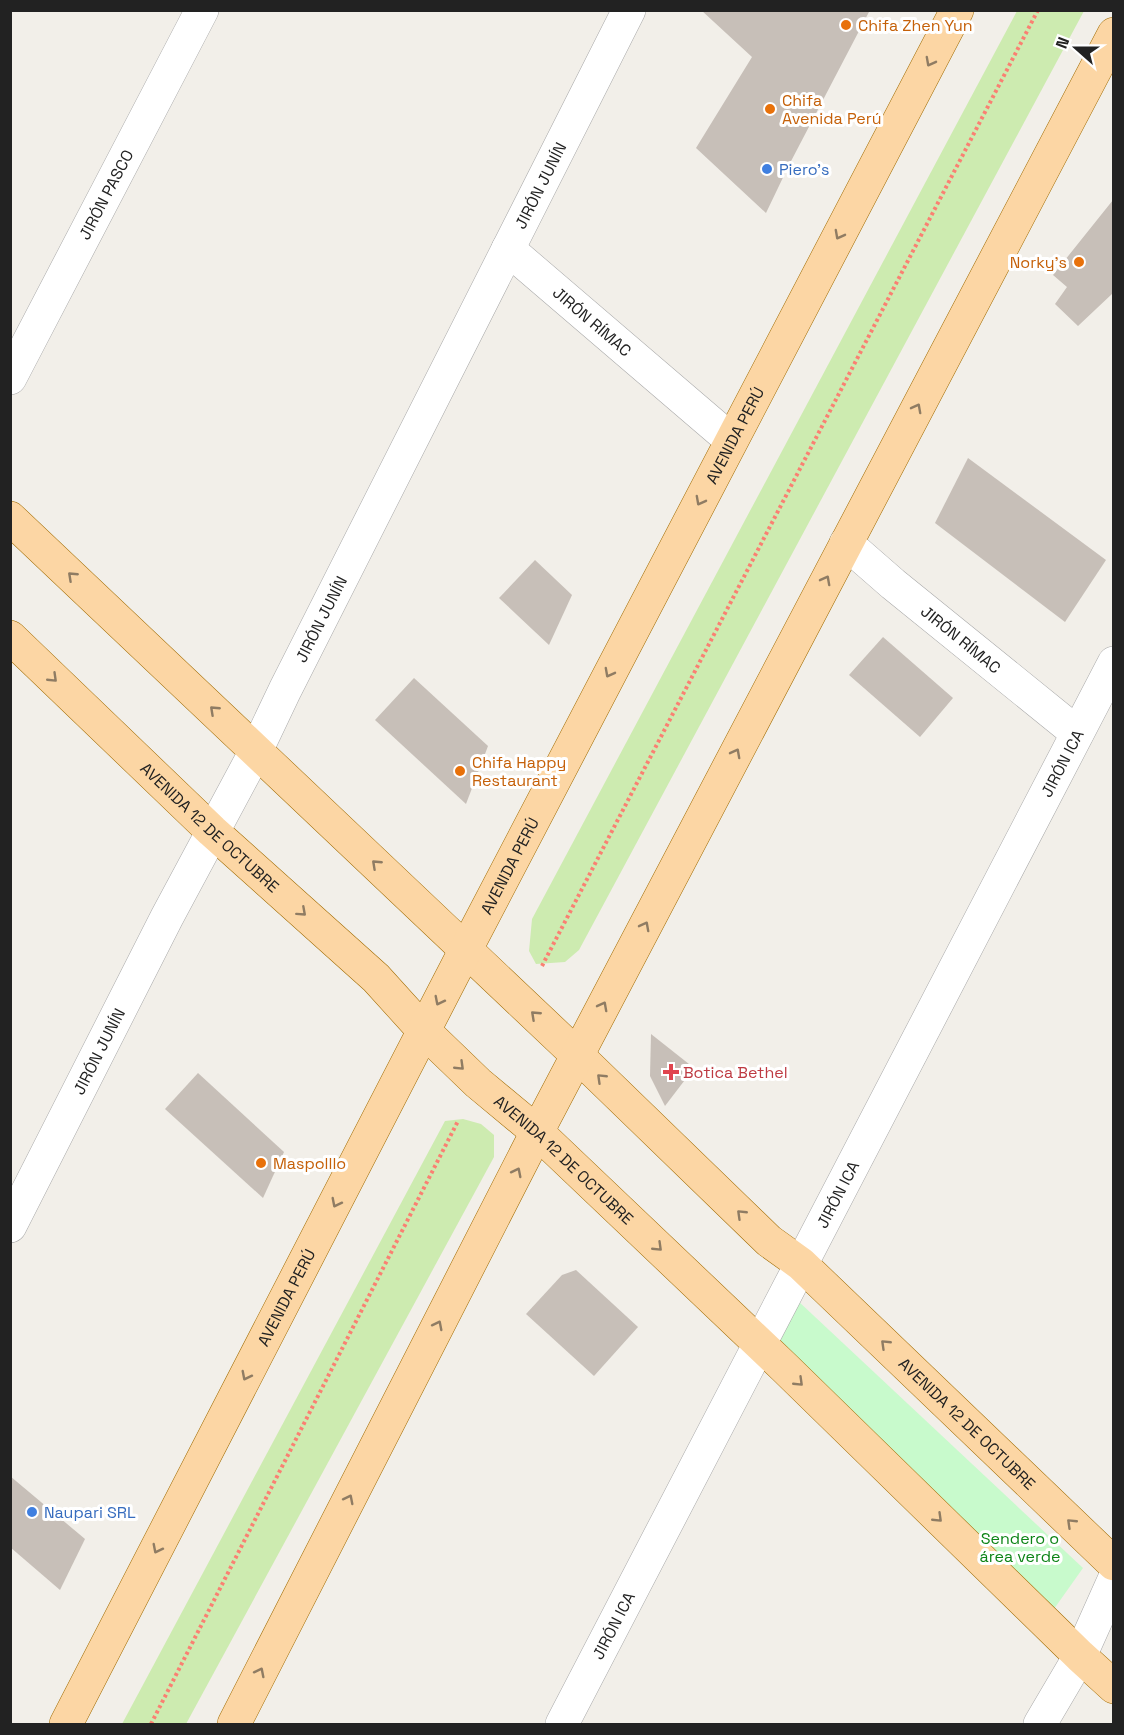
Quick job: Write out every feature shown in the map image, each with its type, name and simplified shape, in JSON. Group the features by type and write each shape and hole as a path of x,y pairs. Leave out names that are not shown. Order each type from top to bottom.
{"main road":[{"name":"AVENIDA PERÚ","path":"66,1725 466,949 957,10"},
{"path":"234,1725 577,1055 1113,34"},
{"name":"AVENIDA 12 DE OCTUBRE","path":"10,518 466,949 769,1241 801,1264 1113,1564"},
{"name":"AVENIDA 12 DE OCTUBRE","path":"10,637 212,831 376,978 424,1031 478,1083 537,1132 1113,1687"}],"street":[{"name":"JIRÓN PASCO","path":"10,378 202,10"},
{"name":"JIRÓN JUNÍN","path":"10,1226 167,917 256,751 629,10"},
{"name":"JIRÓN RÍMAC","path":"508,249 731,440"},
{"name":"JIRÓN RÍMAC","path":"846,543 893,584 1077,733"},
{"name":"JIRÓN ICA","path":"562,1725 1113,663"},
{"path":"1040,1725 1080,1656 1113,1580"}],"path":[{"path":"522,1003 1038,10"},
{"path":"151,1725 478,1083"}],"green space":[{"path":"1017,11 1084,11 579,950 565,962 536,964 529,951 532,919"},
{"path":"463,1119 481,1124 494,1135 494,1157 186,1724 122,1724 445,1121"},
{"name":"Sendero o área verde","path":"797,1300 1083,1568 1049,1616 772,1346"}],"building":[{"path":"701,10 870,10 766,213 696,148 752,57"},
{"path":"1113,200 1113,293 1078,326 1055,304 1067,287 1053,275"},
{"path":"968,458 1106,560 1065,622 935,523"},
{"path":"535,560 572,595 549,645 499,598"},
{"path":"883,637 953,698 920,737 849,675"},
{"path":"414,678 488,746 466,804 375,720"},
{"name":"Botica Bethel","path":"651,1034 694,1068 665,1106 650,1076"},
{"path":"198,1073 284,1152 263,1198 165,1109"},
{"path":"576,1270 638,1327 594,1376 526,1314 562,1275"},
{"name":"Naupari SRL","path":"10,1476 85,1539 60,1590 10,1547"}],"place":[{"name":"Chifa Zhen Yun","path":"846,25"},
{"name":"Chifa Avenida Perú","path":"770,109"},
{"name":"Piero's","path":"767,169"},
{"name":"Norky's","path":"1079,262"},
{"name":"Chifa Happy Restaurant","path":"460,771"},
{"name":"Botica Bethel","path":"671,1072"},
{"name":"Maspolllo","path":"261,1163"},
{"name":"Naupari SRL","path":"32,1512"}]}
